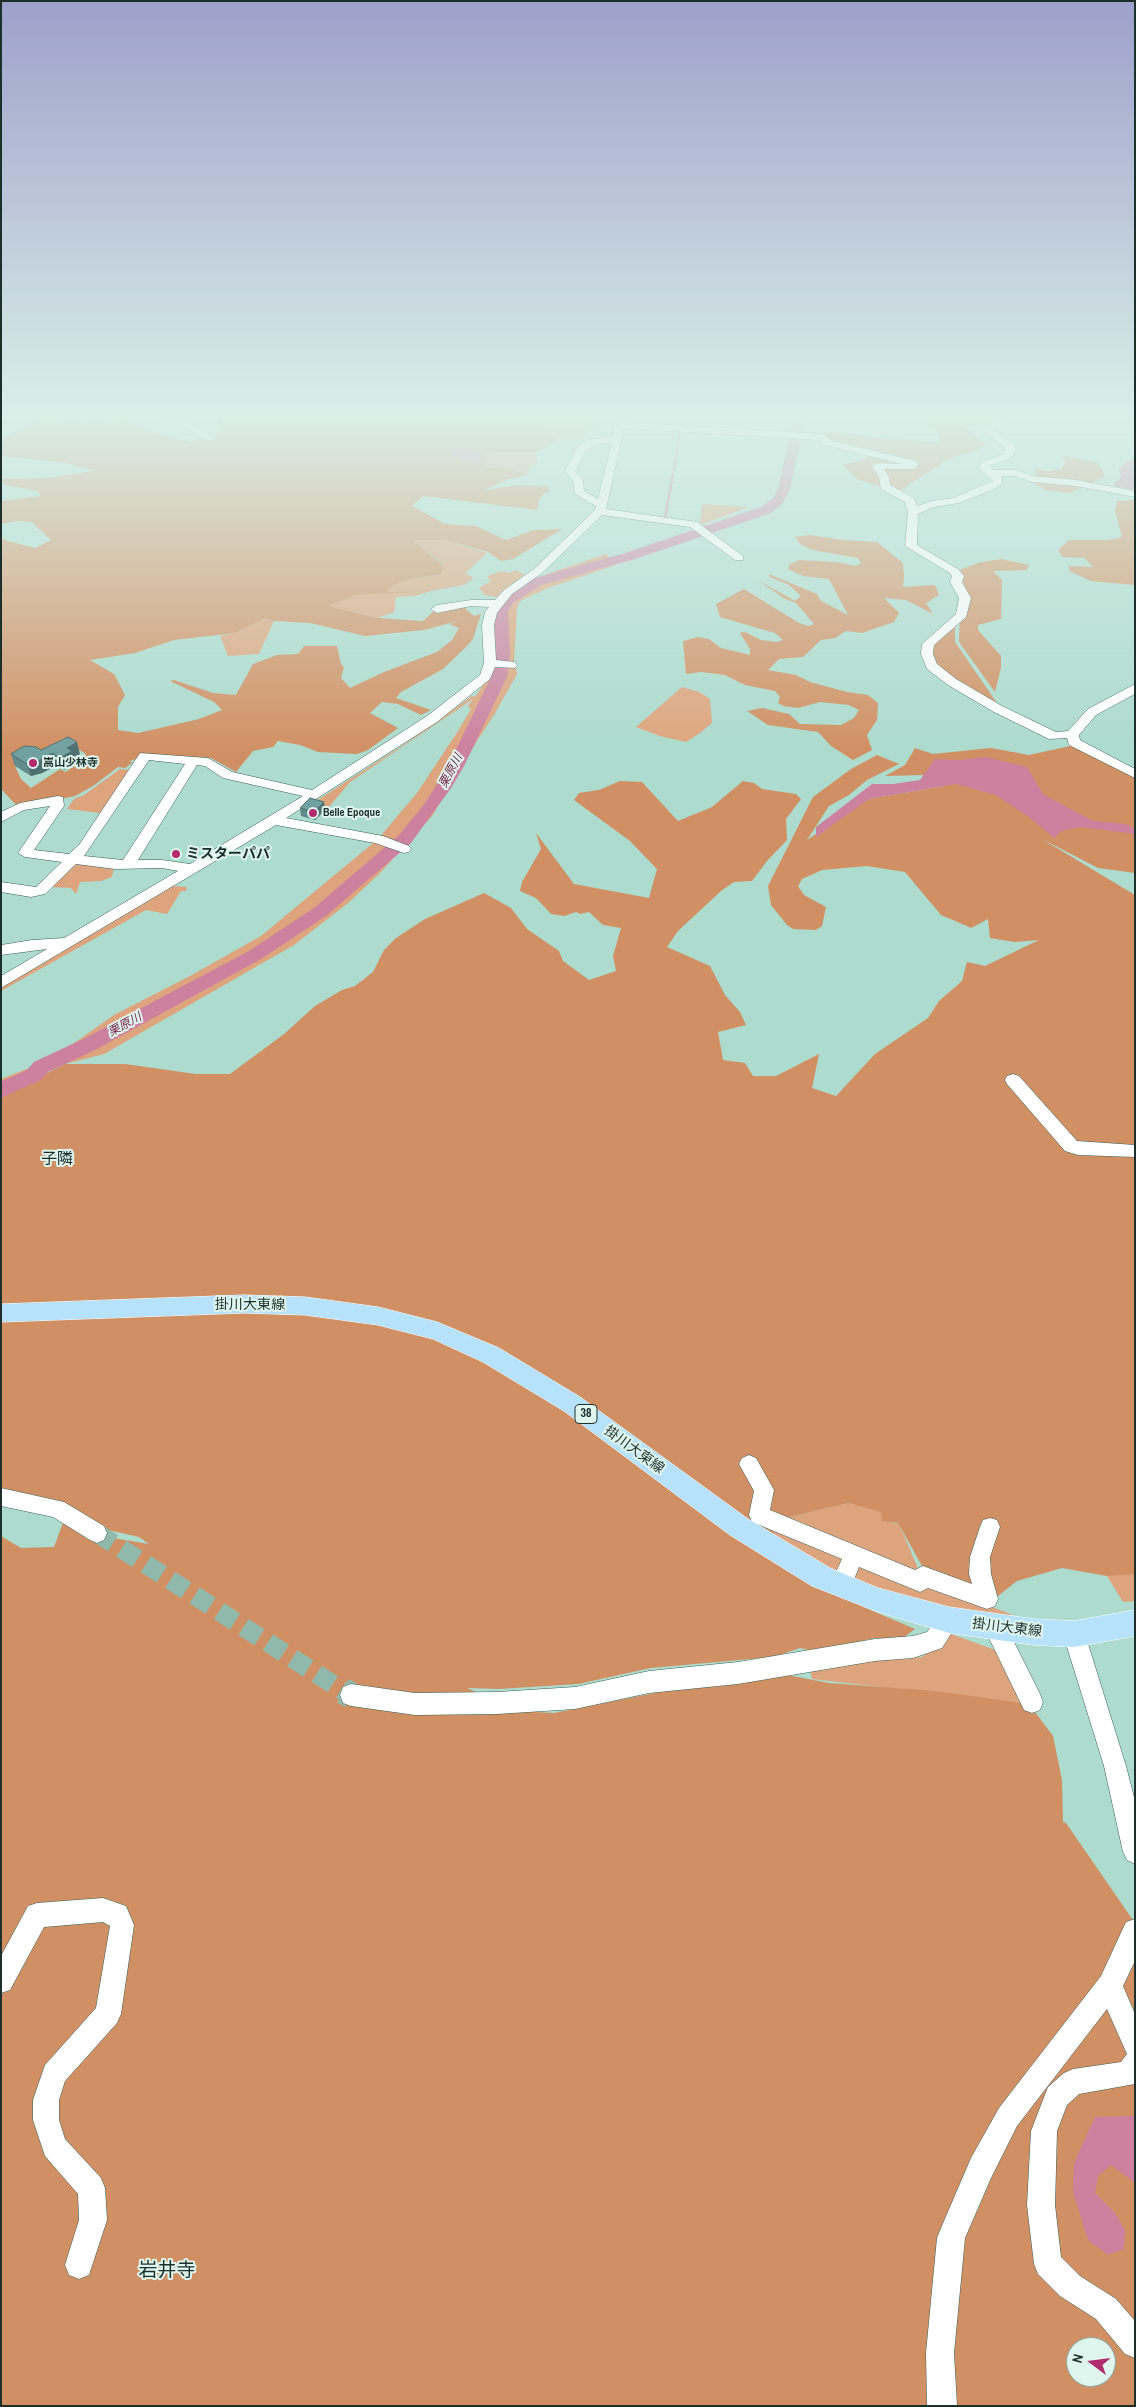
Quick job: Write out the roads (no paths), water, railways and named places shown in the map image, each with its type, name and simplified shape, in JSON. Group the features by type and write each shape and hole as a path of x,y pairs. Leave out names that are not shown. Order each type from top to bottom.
{"main road":[{"name":"掛川大東線","path":"1,1312 244,1304 305,1306 378,1316 437,1331 491,1355 572,1404 739,1527 821,1577 878,1600 949,1620 996,1627 1034,1632 1074,1634 1135,1623"}],"street":[{"path":"1,982 274,820 432,719 469,692 486,676 493,664 488,625 494,608 508,592 538,570 558,552 580,528"},
{"path":"699,528 739,558"},
{"path":"912,528 911,546 954,571 958,576 956,582 965,598 962,615 928,644 927,654 931,666 952,682 998,709 1054,736 1072,734 1092,712 1125,696 1135,688"},
{"path":"437,609 471,603 494,608"},
{"path":"493,664 511,665"},
{"path":"1072,734 1074,742 1135,774"},
{"path":"1,887 31,892 40,891 74,860 84,848 145,756 208,762 228,775 314,794"},
{"path":"128,864 194,760"},
{"path":"1,818 23,806 58,800 57,806 26,853 115,865 162,864 191,869"},
{"path":"274,820 386,842 404,849"},
{"path":"1,945 22,946 66,943"},
{"path":"1,950 22,946"},
{"path":"1013,1080 1071,1146 1078,1150 1135,1151"},
{"path":"750,1464 764,1490 759,1515 920,1582 923,1576 987,1599 980,1574 980,1557 990,1526"},
{"path":"1,1497 57,1509 97,1533"},
{"path":"841,1585 854,1555"},
{"path":"352,1695 415,1704 497,1703 576,1698 649,1682 738,1673 875,1650 914,1647 934,1642 949,1620"},
{"path":"996,1627 1032,1702"},
{"path":"1074,1634 1115,1766 1135,1852"},
{"path":"1,1981 37,1915 103,1910 117,1915 122,1925 108,2014 54,2074 46,2100 46,2120 54,2147 91,2188 93,2220 79,2265"},
{"path":"942,2406 940,2353 951,2238 981,2168 1008,2117 1110,1986 1135,1930"},
{"path":"1110,1986 1135,2046"},
{"path":"1135,2064 1128,2074 1073,2082 1057,2096 1044,2131 1041,2205 1048,2264 1070,2286 1106,2309 1135,2344"}],"waterway":[{"name":"栗原川","path":"1,1091 34,1075 41,1067 90,1044 255,955 320,912 405,839 432,805 456,766 499,677 503,652 501,611 507,600 536,582 630,556 712,528"},
{"path":"1,1083 41,1067"}],"tunnel":[{"path":"97,1533 345,1692"},
{"path":"345,1692 351,1695"}],"place":[{"name":"嵩山少林寺","path":"33,763"},
{"name":"Belle Epoque","path":"313,813"},
{"name":"ミスターパパ","path":"176,854"}],"district":[{"name":"子隣","path":"57,1160"},
{"name":"岩井寺","path":"167,2271"}]}
